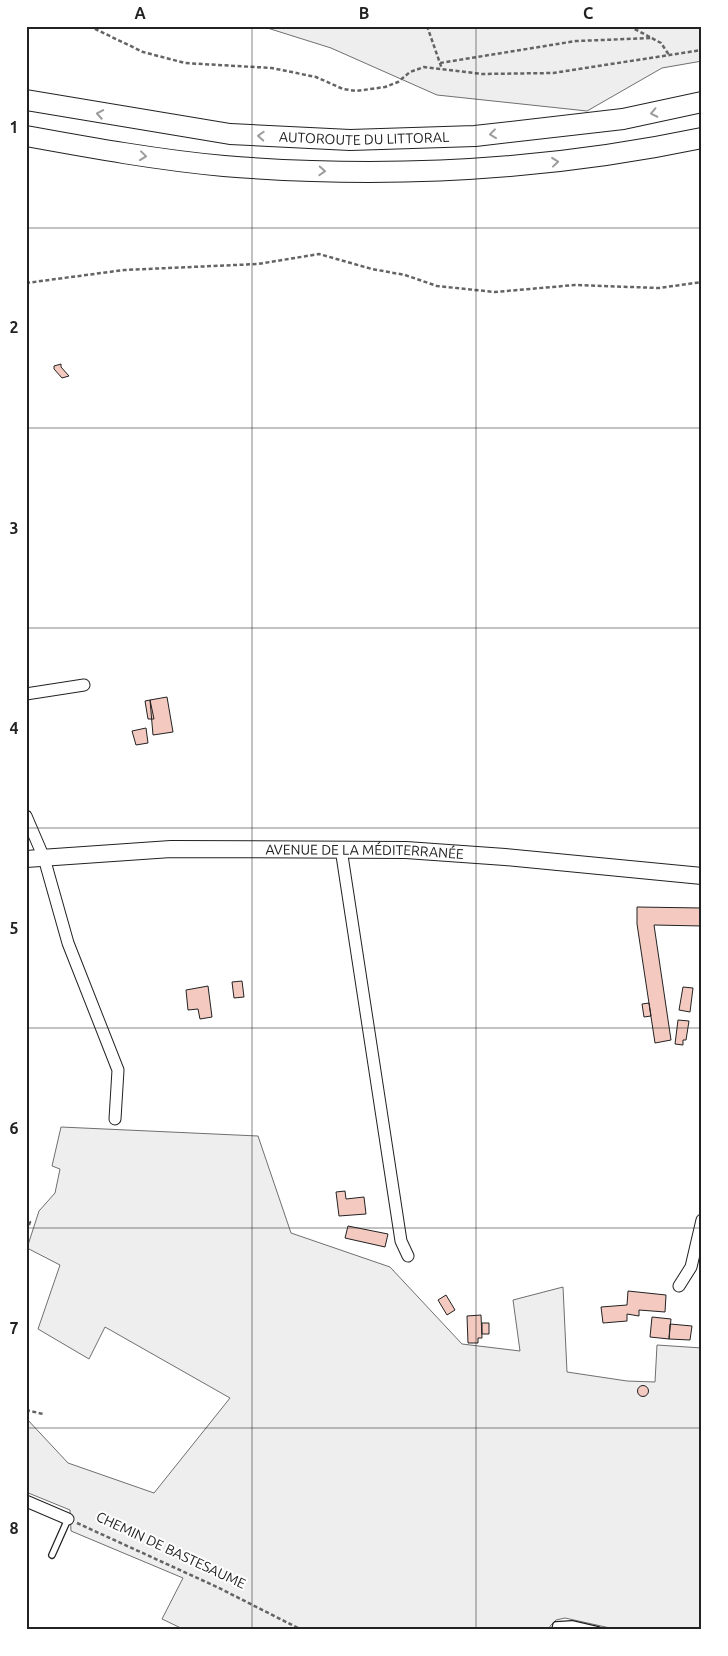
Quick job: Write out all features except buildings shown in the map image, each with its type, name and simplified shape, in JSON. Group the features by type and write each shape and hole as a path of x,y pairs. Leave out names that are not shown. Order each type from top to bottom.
{"highway":[{"name":"AUTOROUTE DU LITTORAL","path":"26,100 230,134 350,140 474,136 623,119 702,102"},
{"path":"26,136 121,153 224,166 340,172 482,169 588,159 702,138"}],"main road":[{"name":"AVENUE DE LA MÉDITERRANÉE","path":"26,859 171,849 406,850 505,857 702,876"}],"street":[{"path":"26,694 84,686"},
{"path":"26,816 44,858 68,943 118,1070 115,1119"},
{"path":"340,849 402,1241 408,1256"},
{"path":"679,1286 691,1267 702,1220"},
{"path":"26,1501 68,1519"}],"lane":[{"path":"52,1555 68,1519"},
{"path":"555,1630 556,1625 572,1624 598,1630"}],"path":[{"path":"89,26 143,52 185,62 272,68 316,77 343,89 356,91 385,87 398,82 410,72 424,67 482,74 553,73 702,50"},
{"path":"426,26 442,69"},
{"path":"630,26 660,43 669,55"},
{"path":"440,64 576,41 653,38"},
{"path":"26,283 124,270 258,264 319,254 372,269 405,275 437,286 495,292 575,285 659,288 702,282"},
{"path":"26,1216 30,1222 26,1233"},
{"path":"26,1410 42,1414"},
{"name":"CHEMIN DE BASTESAUME","path":"68,1519 217,1586 302,1630"}],"shaded area":[{"path":"261,26 702,26 702,61 662,68 587,111 437,95 331,48"},
{"path":"61,1127 258,1136 291,1233 390,1267 462,1344 520,1351 513,1300 563,1287 567,1372 627,1381 655,1382 657,1345 702,1348 702,1630 619,1630 565,1618 556,1620 550,1626 550,1630 185,1630 162,1619 183,1578 71,1531 70,1510 26,1492 26,1418 68,1463 154,1493 230,1398 105,1327 89,1359 38,1329 60,1265 27,1248 39,1211 55,1193 60,1169 52,1166"}]}
